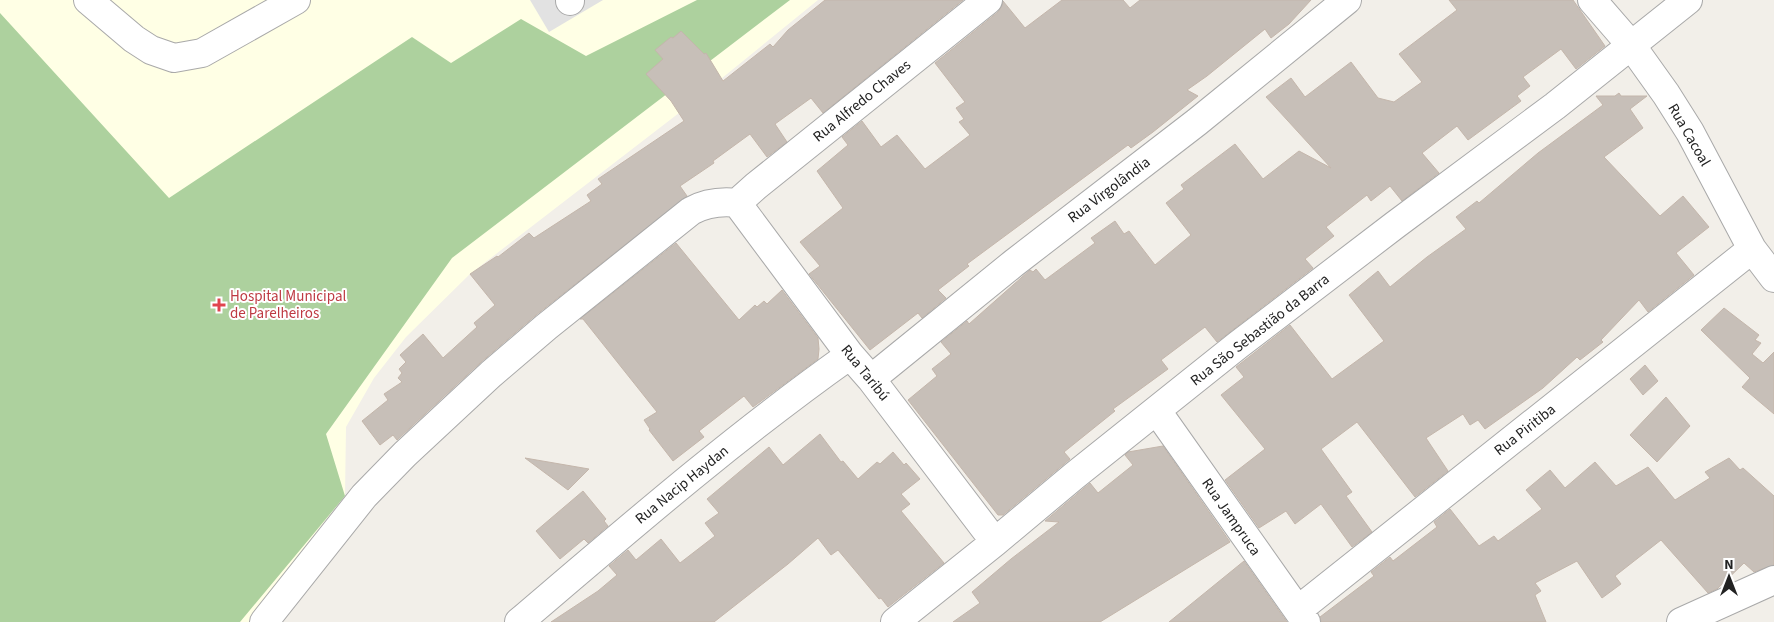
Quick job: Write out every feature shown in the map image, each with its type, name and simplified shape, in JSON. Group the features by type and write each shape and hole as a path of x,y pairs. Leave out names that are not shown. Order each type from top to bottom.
{"street":[{"path":"88,0 134,39 151,50 174,58 202,54 296,0"},
{"name":"Rua Alfredo Chaves","path":"736,203 988,0"},
{"name":"Rua Virgolândia","path":"870,379 1014,263 1198,122 1347,0"},
{"name":"Rua Cacoal","path":"1592,0 1631,45 1666,94 1690,132 1752,249 1774,278"},
{"name":"Rua São Sebastião da Barra","path":"895,622 1238,345 1547,112 1688,0"},
{"path":"264,622 364,496 404,454 491,374 546,327 691,211 703,205 716,202 736,203"},
{"name":"Rua Taribú","path":"736,203 850,355 995,542"},
{"name":"Rua Piritiba","path":"1302,616 1752,249"},
{"name":"Rua Nacip Haydan","path":"519,622 686,481 799,391 850,355"},
{"name":"Rua Jampruca","path":"1157,411 1302,616"},
{"path":"1681,622 1774,580"}],"shaded area":[{"name":"Hospital Municipal de Parelheiros","path":"0,0 818,0 679,113 470,274 406,337 374,378 346,427 345,496 249,622 0,622"},
{"path":"530,0 603,0 549,32"}],"green space":[{"name":"Hospital Municipal de Parelheiros","path":"697,0 790,0 452,258 326,434 345,496 240,622 0,622 0,13 169,198 412,37 451,63 521,19 586,56"}],"building":[{"path":"825,0 963,0 823,113 811,98 775,124 787,142 767,157 750,134 713,161 714,163 680,186 687,196 536,315 480,363 397,440 393,435 380,445 362,421 388,400 384,394 402,382 398,378 402,373 399,369 406,362 400,355 423,334 443,358 477,327 474,323 495,305 470,274 498,257 529,233 534,238 591,201 587,195 602,184 598,179 684,121 671,101 646,74 663,59 655,50 681,31 704,54 706,53 723,81 770,44 773,47 788,30"},
{"path":"1062,0 1123,0 1130,8 1140,0 1311,0 1289,24 1271,38 1265,29 1187,90 1198,96 1153,132 1131,148 1128,145 967,264 969,266 938,290 946,298 922,318 918,313 870,350 809,274 820,266 800,242 843,208 817,171 848,145 842,137 862,121 881,147 897,135 925,169 970,135 959,122 964,119 956,108 965,102 935,63 998,12 1003,1 1025,28"},
{"path":"1449,0 1573,0 1605,46 1576,69 1561,49 1523,77 1530,86 1517,96 1521,101 1468,140 1457,126 1422,153 1439,173 1402,201 1390,186 1371,201 1367,195 1326,227 1334,236 1305,259 1313,268 1217,342 1205,327 1161,360 1168,369 1113,409 1115,411 1064,452 1070,459 1003,515 998,515 908,400 937,376 932,369 951,354 941,342 967,321 969,324 1030,270 1033,272 1036,269 1045,280 1095,243 1091,238 1115,221 1124,234 1129,231 1155,265 1191,235 1166,203 1184,189 1181,185 1235,144 1263,179 1299,151 1331,168 1266,97 1291,78 1305,97 1351,62 1378,98 1394,102 1422,82 1399,54 1457,10"},
{"path":"1619,93 1621,96 1647,96 1630,109 1643,128 1604,157 1660,216 1683,196 1709,227 1676,253 1694,275 1648,312 1639,300 1601,340 1603,342 1580,360 1577,357 1543,388 1485,429 1478,420 1470,425 1463,414 1426,438 1448,471 1415,497 1357,422 1321,449 1352,492 1346,496 1372,532 1352,547 1321,504 1295,524 1286,511 1259,528 1225,480 1265,449 1221,395 1244,377 1236,367 1290,325 1332,379 1384,341 1349,295 1378,271 1390,287 1466,229 1456,217 1477,201 1479,203 1538,153 1603,105 1596,96 1615,96"},
{"path":"676,243 739,320 755,305 757,307 764,301 767,304 782,290 818,338 819,349 818,359 753,407 744,396 699,431 704,437 673,461 649,430 644,420 657,412 583,319 580,319"},
{"path":"1724,308 1759,335 1755,340 1761,343 1752,354 1763,363 1774,352 1774,414 1742,387 1750,378 1701,330"},
{"path":"1645,365 1658,381 1643,395 1630,379"},
{"path":"1666,397 1690,426 1657,462 1630,435"},
{"path":"820,434 841,462 843,461 858,479 877,462 880,464 893,452 920,479 901,494 910,504 901,511 944,563 888,607 838,550 831,555 818,538 714,622 551,622 598,591 617,575 609,566 628,550 636,560 661,539 680,563 715,536 705,523 719,513 707,499 769,447 783,465"},
{"path":"1163,446 1230,542 1100,622 953,622 980,603 972,592 1059,522 1045,521 1090,483 1098,493 1133,465 1125,455 1128,452"},
{"path":"525,458 589,469 568,490"},
{"path":"1729,458 1740,470 1743,468 1774,496 1774,565 1754,572 1744,563 1717,589 1708,593 1661,540 1615,576 1621,584 1602,598 1577,561 1535,583 1541,591 1535,595 1546,622 1321,622 1320,617 1374,576 1371,572 1390,557 1393,561 1437,527 1434,522 1450,509 1479,546 1494,536 1498,541 1542,509 1526,490 1550,470 1565,488 1595,462 1616,486 1648,467 1675,500 1710,478 1705,472"},
{"path":"583,491 606,519 604,521 608,526 588,543 584,539 560,559 536,531"},
{"path":"1244,561 1287,622 1169,622"}],"place":[{"name":"Hospital Municipal de Parelheiros","path":"219,305"}]}
